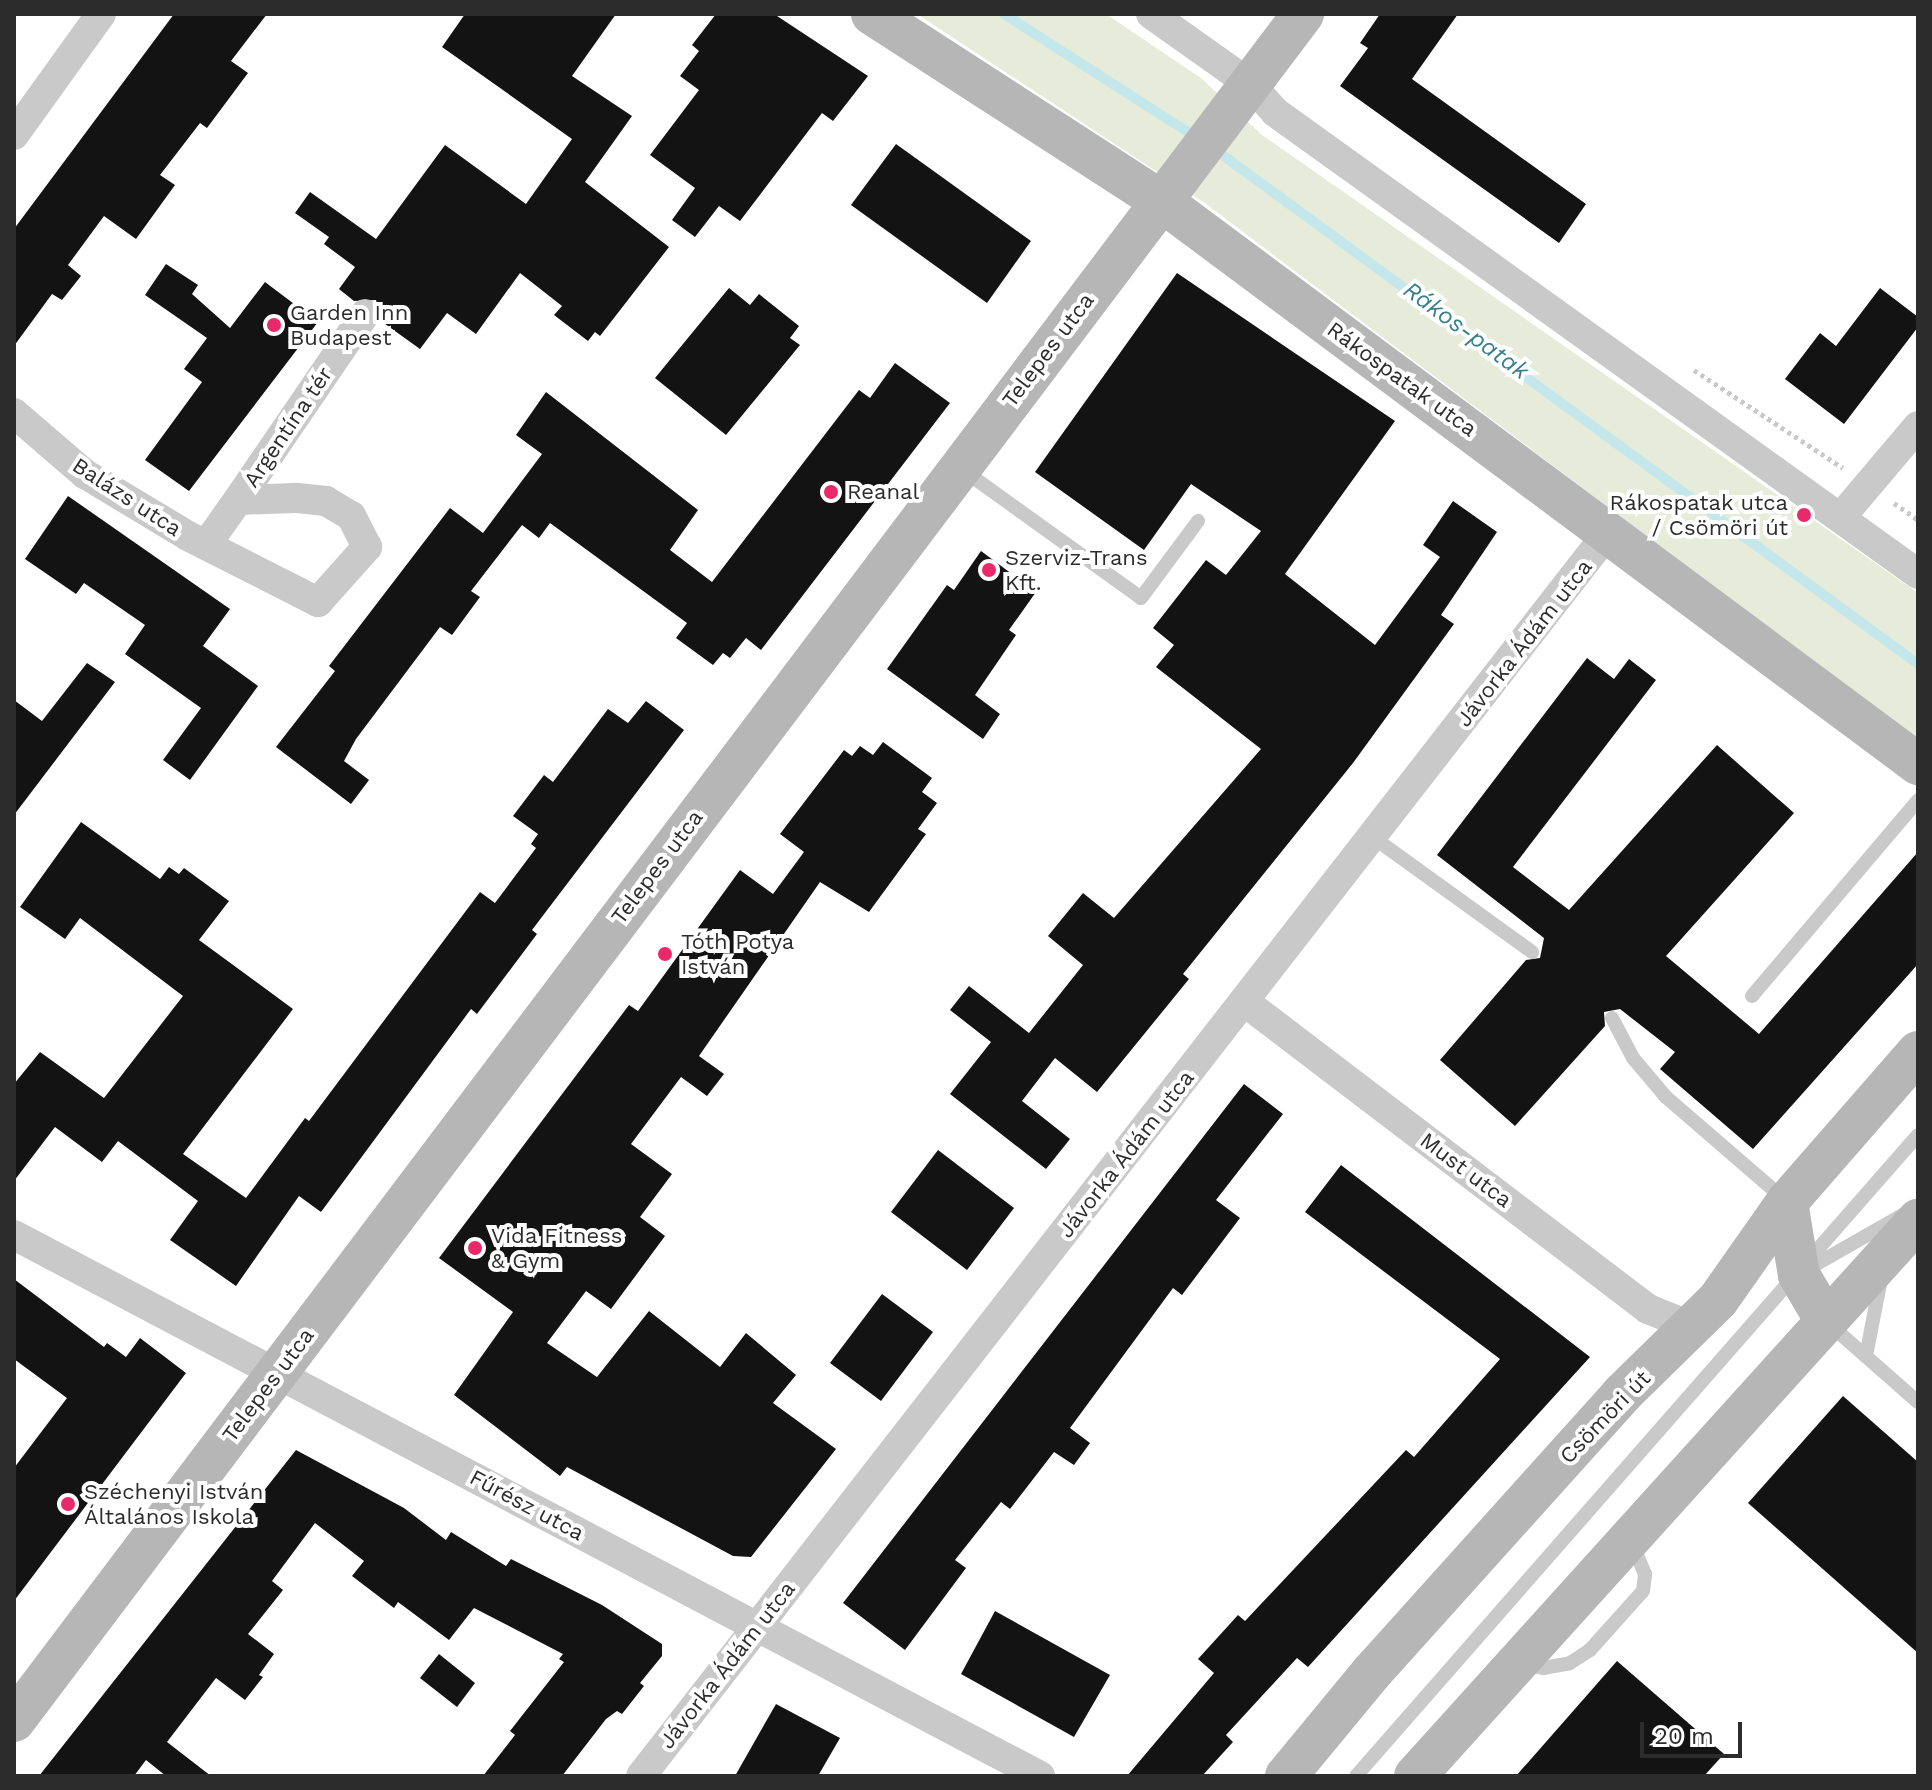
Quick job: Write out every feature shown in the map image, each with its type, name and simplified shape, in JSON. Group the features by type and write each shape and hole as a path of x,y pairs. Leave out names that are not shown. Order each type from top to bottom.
{"street":[{"path":"14,135 101,14"},
{"name":"Rákospatak utca","path":"872,14 1172,185 1609,531 1918,764"},
{"path":"1151,14 1240,96 1275,112 1918,574"},
{"name":"Telepes utca","path":"14,1721 1303,14"},
{"name":"Argentína tér","path":"238,500 326,501 351,516 367,547 318,602 206,545 365,314"},
{"name":"Balázs utca","path":"14,413 85,474 206,545"},
{"path":"1841,517 1918,426"},
{"name":"Jávorka Ádám utca","path":"641,1776 1374,838 1609,531"},
{"name":"Must utca","path":"1245,1002 1648,1309 1693,1327"},
{"name":"Csömöri út","path":"1286,1776 1372,1672 1622,1394 1693,1327 1735,1278 1787,1202 1918,1052"},
{"path":"1787,1202 1792,1281 1826,1321"},
{"path":"1415,1776 1826,1321 1886,1260 1918,1220"},
{"name":"Fűrész utca","path":"14,1235 1040,1776"},
{"path":"1735,1278 1792,1281"}],"lane":[{"path":"959,467 1141,598 1198,521"},
{"path":"1752,996 1918,800"},
{"path":"1374,838 1532,952"},
{"path":"1612,1018 1633,1058 1666,1097 1787,1202"},
{"path":"1356,1776 1918,1135"},
{"path":"1792,1281 1880,1224 1918,1208"},
{"path":"1866,1356 1886,1260"},
{"path":"1826,1321 1918,1402"}],"green space":[{"path":"917,14 1106,14 1201,78 1262,135 1918,593 1918,741 1206,204"}],"building":[{"path":"174,14 267,14 231,61 248,73 207,128 200,123 160,175 175,185 136,239 104,216 68,265 81,276 62,300 52,294 14,346 14,229"},
{"path":"465,14 616,14 572,76 632,116 585,182 669,247 600,336 595,332 588,341 554,315 562,306 520,273 476,334 447,313 420,349 381,321 376,300 354,301 339,289 355,267 324,244 329,237 295,213 310,192 376,239 445,145 526,204 572,139 442,47"},
{"path":"716,14 774,14 868,76 833,121 822,113 740,221 719,206 695,237 672,220 695,188 650,155 699,90 680,76 699,51 692,45"},
{"path":"1380,14 1458,14 1412,79 1586,204 1559,243 1340,86 1368,48 1360,43"},
{"path":"896,144 1031,241 987,303 851,205"},
{"path":"166,264 198,285 192,294 230,328 265,282 318,322 189,491 145,460 202,382 184,369 207,338 145,295"},
{"path":"1177,273 1395,421 1285,574 1375,645 1440,557 1423,545 1453,501 1497,532 1441,615 1454,624 1353,763 1183,974 1189,979 1097,1092 1055,1058 1022,1101 1070,1139 1046,1169 950,1094 991,1042 950,1010 969,986 1029,1033 1083,965 1048,936 1083,893 1114,918 1261,749 1156,667 1174,645 1153,628 1206,560 1226,575 1261,531 1191,484 1144,550 1035,472"},
{"path":"729,288 750,305 759,294 799,326 790,338 800,345 726,435 655,378"},
{"path":"1880,288 1918,317 1918,327 1844,424 1785,379 1820,333 1836,346"},
{"path":"895,363 950,403 761,650 746,638 730,658 723,653 713,665 676,638 687,623 550,523 539,538 522,525 471,591 480,597 452,635 440,627 356,739 344,761 369,780 351,804 276,747 335,671 329,666 450,508 483,533 542,454 516,435 546,392 698,510 670,550 712,582 859,390 870,398"},
{"path":"68,496 230,609 203,646 258,686 190,780 163,760 201,708 125,654 145,625 84,583 76,594 25,559"},
{"path":"981,551 1036,592 1009,630 1016,635 975,695 1000,714 983,739 887,669 947,585 954,590"},
{"path":"1587,658 1614,679 1629,659 1656,680 1513,867 1569,910 1717,745 1794,813 1666,956 1759,1034 1918,852 1918,964 1753,1149 1660,1069 1675,1052 1620,1009 1604,1012 1605,1026 1515,1126 1440,1060 1526,960 1540,958 1544,938 1437,855"},
{"path":"87,663 115,682 14,815 14,700 42,721"},
{"path":"646,701 684,730 532,930 537,934 477,1014 471,1009 321,1212 299,1196 236,1286 170,1240 198,1201 118,1141 102,1162 55,1127 14,1181 14,1084 40,1052 104,1098 183,996 80,918 65,939 20,907 81,822 160,879 169,867 179,874 184,868 229,901 199,940 293,1009 183,1154 246,1198 305,1118 309,1121 480,892 495,903 536,848 531,844 538,834 513,816 544,775 553,782 608,709 628,723"},
{"path":"883,742 932,778 922,792 937,803 918,829 926,834 869,912 820,882 699,1056 724,1074 707,1096 681,1077 631,1144 672,1174 640,1217 665,1236 611,1309 586,1291 547,1343 597,1377 649,1311 720,1367 746,1333 796,1375 773,1403 836,1449 751,1557 733,1556 567,1467 560,1476 454,1395 513,1312 439,1258 629,1005 638,1011 740,870 773,894 804,852 780,834 844,750 852,756 860,746 873,755"},
{"path":"1244,1084 1283,1114 1216,1200 1240,1218 1182,1295 1173,1288 1070,1428 1090,1443 1074,1465 1054,1452 1010,1509 1001,1502 955,1560 966,1568 905,1650 843,1603"},
{"path":"938,1150 1014,1208 967,1270 891,1212"},
{"path":"1341,1165 1590,1357 1308,1667 1297,1658 1226,1735 1233,1742 1202,1776 1127,1776 1214,1673 1198,1659 1238,1615 1245,1621 1406,1450 1414,1457 1500,1359 1305,1212"},
{"name":"Széchenyi István Általános Iskola","path":"14,1279 104,1347 107,1343 126,1357 140,1338 186,1373 14,1601 14,1468 67,1398 14,1359"},
{"path":"882,1294 933,1332 881,1401 830,1363"},
{"path":"1843,1396 1918,1462 1918,1653 1748,1503"},
{"path":"296,1450 404,1508 446,1540 451,1532 506,1566 511,1559 602,1605 662,1644 662,1656 640,1683 644,1686 622,1714 617,1711 606,1719 562,1776 483,1776 515,1735 510,1731 564,1662 559,1659 563,1654 474,1608 449,1640 398,1602 394,1608 352,1576 364,1561 315,1523 272,1581 283,1590 248,1634 274,1654 259,1675 263,1677 245,1700 216,1678 167,1742 211,1776 166,1776 146,1760 134,1776 39,1776"},
{"path":"995,1611 1110,1675 1074,1737 961,1674"},
{"path":"439,1654 475,1683 457,1707 420,1678"},
{"path":"1617,1661 1724,1754 1704,1776 1516,1776"},
{"path":"776,1704 840,1738 818,1776 735,1776"}],"waterway":[{"name":"Rákos-patak","path":"1004,14 1199,139"},
{"name":"Rákos-patak","path":"1213,148 1918,664"}],"place":[{"name":"Garden Inn Budapest","path":"274,325"},
{"name":"Reanal","path":"831,492"},
{"name":"Rákospatak utca / Csömöri út","path":"1804,515"},
{"name":"Szerviz-Trans Kft.","path":"989,570"},
{"name":"Tóth Potya István","path":"665,954"},
{"name":"Vida Fitness & Gym","path":"475,1248"},
{"name":"Széchenyi István Általános Iskola","path":"68,1504"}]}
